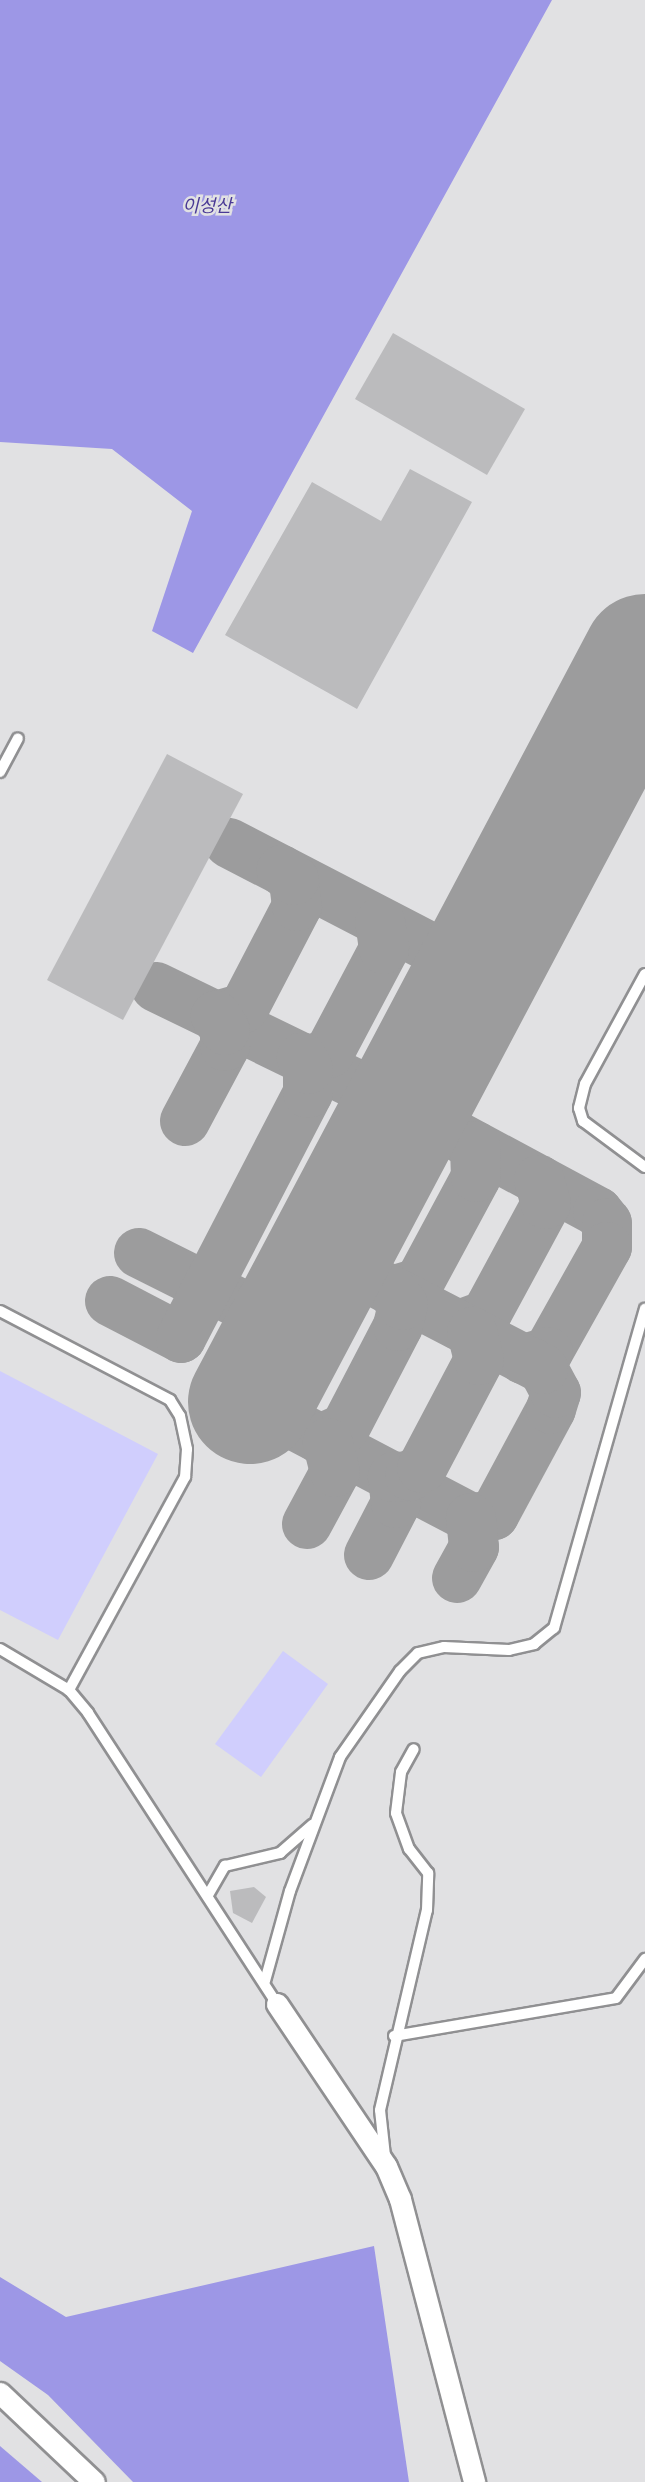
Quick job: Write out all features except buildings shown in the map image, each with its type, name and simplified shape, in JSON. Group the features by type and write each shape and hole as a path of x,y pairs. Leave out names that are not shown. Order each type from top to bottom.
{"street":[{"path":"277,2004 386,2166 400,2199 474,2482"},
{"path":"0,2392 94,2482"}],"lane":[{"path":"0,772 18,738"},
{"path":"645,974 585,1084 579,1108 583,1121 645,1167"},
{"path":"265,1982 316,1821 340,1757 368,1711 418,1653 444,1647 508,1650 534,1644 554,1628 645,1309"},
{"path":"0,1311 170,1400 180,1416 187,1449 185,1477 69,1690"},
{"path":"0,1649 69,1690 208,1895 277,2004"},
{"path":"386,2166 380,2110 394,2036 427,1910 428,1873 409,1850 396,1813 401,1772 414,1749"},
{"path":"208,1895 225,1866 290,1848 316,1821"},
{"path":"394,2036 616,1998 645,1959"}],"shaded area":[{"path":"0,1371 158,1454 58,1640 0,1610"},
{"path":"283,1651 328,1684 261,1777 215,1744"}],"green space":[{"name":"이성산","path":"0,0 552,0 193,653 152,631 192,511 112,449 0,442"},
{"path":"374,2246 409,2482 133,2482 48,2395 0,2361 0,2277 66,2317"},
{"path":"0,2446 42,2482 0,2482"}],"taxiway":[{"path":"229,843 478,972"},
{"path":"216,1016 244,1008 297,906 294,880 281,870"},
{"path":"309,1061 329,1053 384,949 380,922"},
{"path":"156,987 405,1108 598,1212 607,1223 607,1247 548,1352 523,1359"},
{"path":"185,1121 225,1046 225,1030 216,1016"},
{"path":"110,1301 181,1338 308,1093 308,1069 302,1058"},
{"path":"392,1291 419,1283 476,1177 475,1146"},
{"path":"459,1325 486,1315 546,1204 539,1180"},
{"path":"139,1253 289,1328"},
{"path":"250,1402 471,1518 494,1515 551,1409 556,1393 543,1369 327,1257"},
{"path":"320,1439 345,1428 398,1326 403,1305 392,1291"},
{"path":"369,1555 396,1503 393,1477 410,1476 422,1468 479,1360 472,1332"},
{"path":"307,1524 335,1472 328,1443"},
{"path":"457,1578 474,1547 471,1518"}],"runway":[{"path":"250,1402 645,656"}]}
